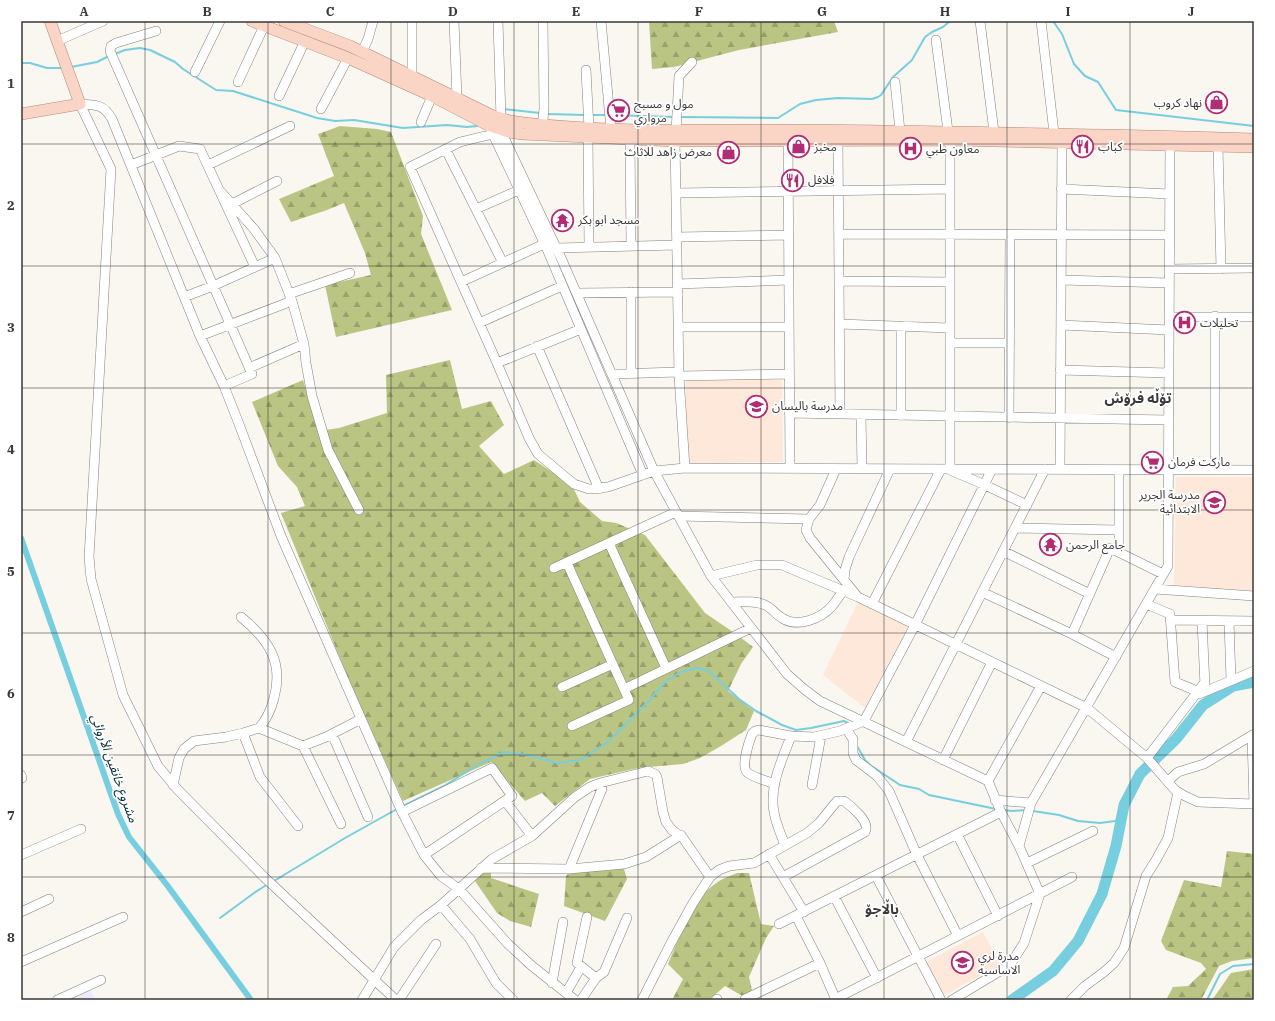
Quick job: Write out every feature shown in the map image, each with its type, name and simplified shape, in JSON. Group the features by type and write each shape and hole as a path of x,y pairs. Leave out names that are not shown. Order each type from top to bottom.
{"main road":[{"path":"21,114 80,104 50,21"},
{"path":"252,21 305,41 412,76 480,110 496,126"},
{"path":"284,21 432,96 496,126 516,122 542,126 589,128 630,139 676,132"},
{"path":"589,128 611,119 676,132 788,141 838,141 915,136 949,136 1062,142 1170,144 1223,143 1254,138"},
{"path":"721,136 900,131 915,136"},
{"path":"949,136 994,132 1054,133 1223,143 1254,147"}],"street":[{"path":"57,41 103,21"},
{"path":"195,72 220,21"},
{"path":"321,109 368,38 373,21"},
{"path":"412,21 412,76"},
{"path":"454,21 457,98"},
{"path":"498,21 496,126 519,190 529,200 557,248 654,471 711,576 787,674 804,690 820,701 860,723 906,742 988,781 1000,812 1027,863 1040,894 1024,943 1010,965 952,1000"},
{"path":"542,126 544,108 543,21"},
{"path":"601,21 611,119"},
{"path":"980,21 994,132"},
{"path":"1041,21 1054,133"},
{"path":"238,82 264,26"},
{"path":"156,31 116,43 111,46 111,55 252,374 224,386"},
{"path":"872,604 946,469 950,417 949,136 936,40"},
{"path":"279,96 305,41"},
{"path":"685,468 679,374 676,132 679,76 692,62"},
{"path":"586,70 589,128 589,247"},
{"path":"895,82 900,131"},
{"path":"420,122 432,96"},
{"path":"396,1000 264,877 174,785 158,766 122,696 91,579 89,557 110,169 80,104 97,105 105,109 112,119 200,336 224,386 281,536 400,808 424,855 441,876 459,889 508,944 552,983 575,1000"},
{"path":"208,165 290,126"},
{"path":"496,126 410,167 529,438 538,454 574,484 584,488 599,489 654,471 685,468 1254,470"},
{"path":"496,126 529,200 544,244 643,475"},
{"path":"630,139 632,246"},
{"path":"788,141 790,468"},
{"path":"838,141 840,414"},
{"path":"1060,469 1062,142"},
{"path":"1221,269 1223,143"},
{"path":"1019,846 1031,803 1168,566 1170,144"},
{"path":"131,165 180,146 200,149 255,267"},
{"path":"446,150 503,263"},
{"path":"232,204 277,181"},
{"path":"676,193 950,189"},
{"path":"1061,189 1170,194"},
{"path":"476,209 519,190"},
{"path":"221,192 254,229 275,258 290,298 304,344 312,396 328,450 359,510"},
{"path":"839,234 1169,234"},
{"path":"1009,418 1010,234"},
{"path":"557,248 632,246 677,241 788,235"},
{"path":"461,282 544,244"},
{"path":"184,297 213,286 275,258"},
{"path":"553,264 562,260"},
{"path":"1170,270 1254,268"},
{"path":"200,336 230,326 290,298 350,273"},
{"path":"577,293 631,292 789,280"},
{"path":"1061,280 1169,283"},
{"path":"839,281 950,282"},
{"path":"479,323 562,286"},
{"path":"631,292 631,374"},
{"path":"1215,316 1215,470"},
{"path":"1169,317 1254,317"},
{"path":"839,324 950,328"},
{"path":"1060,325 1169,330"},
{"path":"901,326 901,416"},
{"path":"678,327 789,327"},
{"path":"497,363 581,329"},
{"path":"950,343 1010,343"},
{"path":"249,368 304,344"},
{"path":"537,346 599,489"},
{"path":"590,350 600,346"},
{"path":"1060,370 1169,373"},
{"path":"612,374 789,374"},
{"path":"789,414 1169,420"},
{"path":"861,415 862,469"},
{"path":"836,469 820,505 809,519 806,530 810,538 858,597"},
{"path":"844,580 849,557 890,469"},
{"path":"946,469 985,485 1027,505"},
{"path":"775,784 748,774 745,770 744,764 753,732 759,730 791,736 821,736 846,729 860,723 916,625 992,469"},
{"path":"906,742 1045,469"},
{"path":"1119,470 1119,552"},
{"path":"554,568 677,514 809,519"},
{"path":"1015,528 1119,530"},
{"path":"609,543 666,668"},
{"path":"1072,634 1110,548 1164,574"},
{"path":"1003,551 1090,594"},
{"path":"567,563 629,700 572,726"},
{"path":"711,576 757,566 782,565 858,597 1086,708 1147,758 1178,792 1198,802 1254,804 1253,735 1204,764 1165,777"},
{"path":"1155,589 1254,596"},
{"path":"731,602 749,602 764,605 774,610 782,618 795,622 807,622 816,618 832,607 842,591"},
{"path":"982,592 1072,634 1116,657"},
{"path":"1146,604 1170,614 1175,682 1200,693 1254,671"},
{"path":"174,785 179,758 184,749 194,741 243,734 259,728 265,722 271,709 278,680 274,656 265,640 241,617"},
{"path":"1170,620 1254,621"},
{"path":"1147,758 1200,693 1205,682 1202,621"},
{"path":"1229,621 1231,680"},
{"path":"624,689 751,628"},
{"path":"943,760 992,662"},
{"path":"562,687 612,664"},
{"path":"988,781 1041,686"},
{"path":"303,746 332,734 361,719"},
{"path":"259,728 303,746 341,824"},
{"path":"846,729 853,739 853,753 856,760 877,776 889,791 916,855 958,936"},
{"path":"243,734 260,777 298,826"},
{"path":"332,734 368,817"},
{"path":"785,845 774,812 773,797 782,760 791,736"},
{"path":"812,786 821,736"},
{"path":"400,808 492,768 512,796 424,855"},
{"path":"362,1000 394,947 421,920 441,905 481,868 498,855 532,836 575,797 590,787 600,783 648,771 655,774 657,777 666,822 672,830 681,835 710,877"},
{"path":"568,869 602,789"},
{"path":"1072,1000 1085,986 1114,963 1124,948 1146,876 1168,838 1178,792"},
{"path":"505,800 532,836"},
{"path":"642,1000 671,943 710,877 724,868 734,865 754,863 785,845 815,827 835,802 839,800 844,801 855,809 867,825 865,832 783,877"},
{"path":"996,800 1031,803"},
{"path":"779,924 1000,812"},
{"path":"21,855 81,829"},
{"path":"1027,863 1093,831"},
{"path":"957,834 998,916"},
{"path":"481,868 568,869 631,862 646,857 681,835"},
{"path":"769,854 783,877 820,963 840,999 876,978 1072,877"},
{"path":"876,876 941,1000"},
{"path":"834,896 876,978"},
{"path":"21,912 49,899"},
{"path":"441,905 470,939 496,983 514,1000"},
{"path":"21,962 123,917"},
{"path":"587,917 577,963 596,978"},
{"path":"581,1000 596,978 604,972 627,918"},
{"path":"552,983 563,922"},
{"path":"399,1000 436,944"},
{"path":"746,1000 820,963"},
{"path":"566,993 581,967"},
{"path":"57,1000 101,980"}],"shaded area":[{"path":"782,380 783,462 686,463 686,381"},
{"path":"1176,477 1254,477 1254,591 1174,586"},
{"path":"858,602 908,626 865,708 823,675"},
{"name":"مدرة لري الاساسیه","path":"983,932 1000,965 946,994 942,993 927,965 928,961"},
{"path":"88,987 96,1000 64,1000"}],"green space":[{"path":"649,21 834,21 838,32 739,50 674,67 652,69"},
{"path":"340,126 377,129 391,132 423,216 421,234 452,310 336,337 325,285 371,275 365,253 344,203 291,222 279,199 334,176 318,134"},
{"path":"450,360 462,409 491,401 504,425 479,446 504,474 534,460 572,485 580,502 602,521 616,523 645,535 705,613 753,647 741,664 728,691 754,711 746,730 700,758 683,764 638,768 590,779 555,806 542,793 525,801 491,762 403,801 348,678 281,513 305,506 297,487 278,466 252,402 303,380 318,431 339,428 387,413 386,375"},
{"path":"1227,851 1254,854 1254,958 1232,961 1219,966 1201,1000 1166,1000 1173,987 1188,986 1206,969 1201,963 1166,950 1161,941 1184,880 1221,887"},
{"path":"620,867 624,869 627,879 605,921 564,906 566,876 572,870"},
{"path":"483,868 491,869 491,878 539,894 531,927 510,921 497,913 475,881"},
{"path":"737,873 749,873 761,924 774,926 766,938 749,977 752,990 744,997 725,986 709,1000 672,1000 683,979 668,964 692,910 706,891 720,881"},
{"path":"1254,969 1254,1000 1212,1000 1231,973"}],"waterway":[{"path":"680,117 778,118 800,104 816,100 838,98 872,99 878,97 893,77 912,60 925,37 943,27 950,21"},
{"path":"1053,21 1062,34 1074,64 1085,76 1098,82 1116,110 1254,126"},
{"path":"115,54 125,50 140,48 150,50 175,62 183,69 216,90 233,91 317,118 335,121 354,120 403,128 447,125 467,127 477,126"},
{"path":"71,67 97,62 109,56"},
{"path":"21,63 30,63 47,68 63,68"},
{"path":"503,109 540,113"},
{"path":"546,114 586,115"},
{"path":"590,115 606,115"},
{"path":"612,115 674,117"},
{"name":"مشروع خانقين الأروائي","path":"21,538 118,814 129,837 167,885 251,1000"},
{"path":"403,806 444,786 479,764 504,752 527,755 558,763 581,760 609,741 646,704 666,681 683,671 698,668 709,671 739,699 756,711 782,725 796,730 844,721 850,724"},
{"path":"1012,1000 1053,971 1078,941 1102,894 1116,846 1124,805 1140,774 1176,739 1203,705 1233,686 1254,682"},
{"path":"857,746 865,760 870,765 900,785 919,789 929,795 996,809"},
{"path":"274,881 345,838 397,809"},
{"path":"1003,810 1026,810"},
{"path":"1033,811 1059,815 1078,821 1100,823 1115,821 1122,816"},
{"path":"220,918 268,884"},
{"path":"1207,1000 1220,974 1233,966 1254,964"}],"place":[{"name":"نهاد كروب","path":"1217,103"},
{"name":"مول و مسبح مرواري","path":"618,111"},
{"name":"مخبز","path":"799,147"},
{"name":"كباب","path":"1082,147"},
{"name":"معاون طبي","path":"911,149"},
{"name":"معرض زاهد للاثاث","path":"728,152"},
{"name":"فلافل","path":"792,180"},
{"name":"مسجد ابو بكر","path":"562,220"},
{"name":"تحلیلات","path":"1185,323"},
{"name":"مدرسة بالیسان","path":"757,406"},
{"name":"مارکت فرمان","path":"1153,462"},
{"name":"مدرسة الجرير الابتدائية","path":"1215,502"},
{"name":"جامع الرحمن","path":"1051,545"},
{"name":"مدرة لري الاساسیه","path":"963,963"}],"district":[{"name":"تۆڵە فرۆش","path":"1138,398"},
{"name":"باڵاجۆ","path":"882,909"}]}
